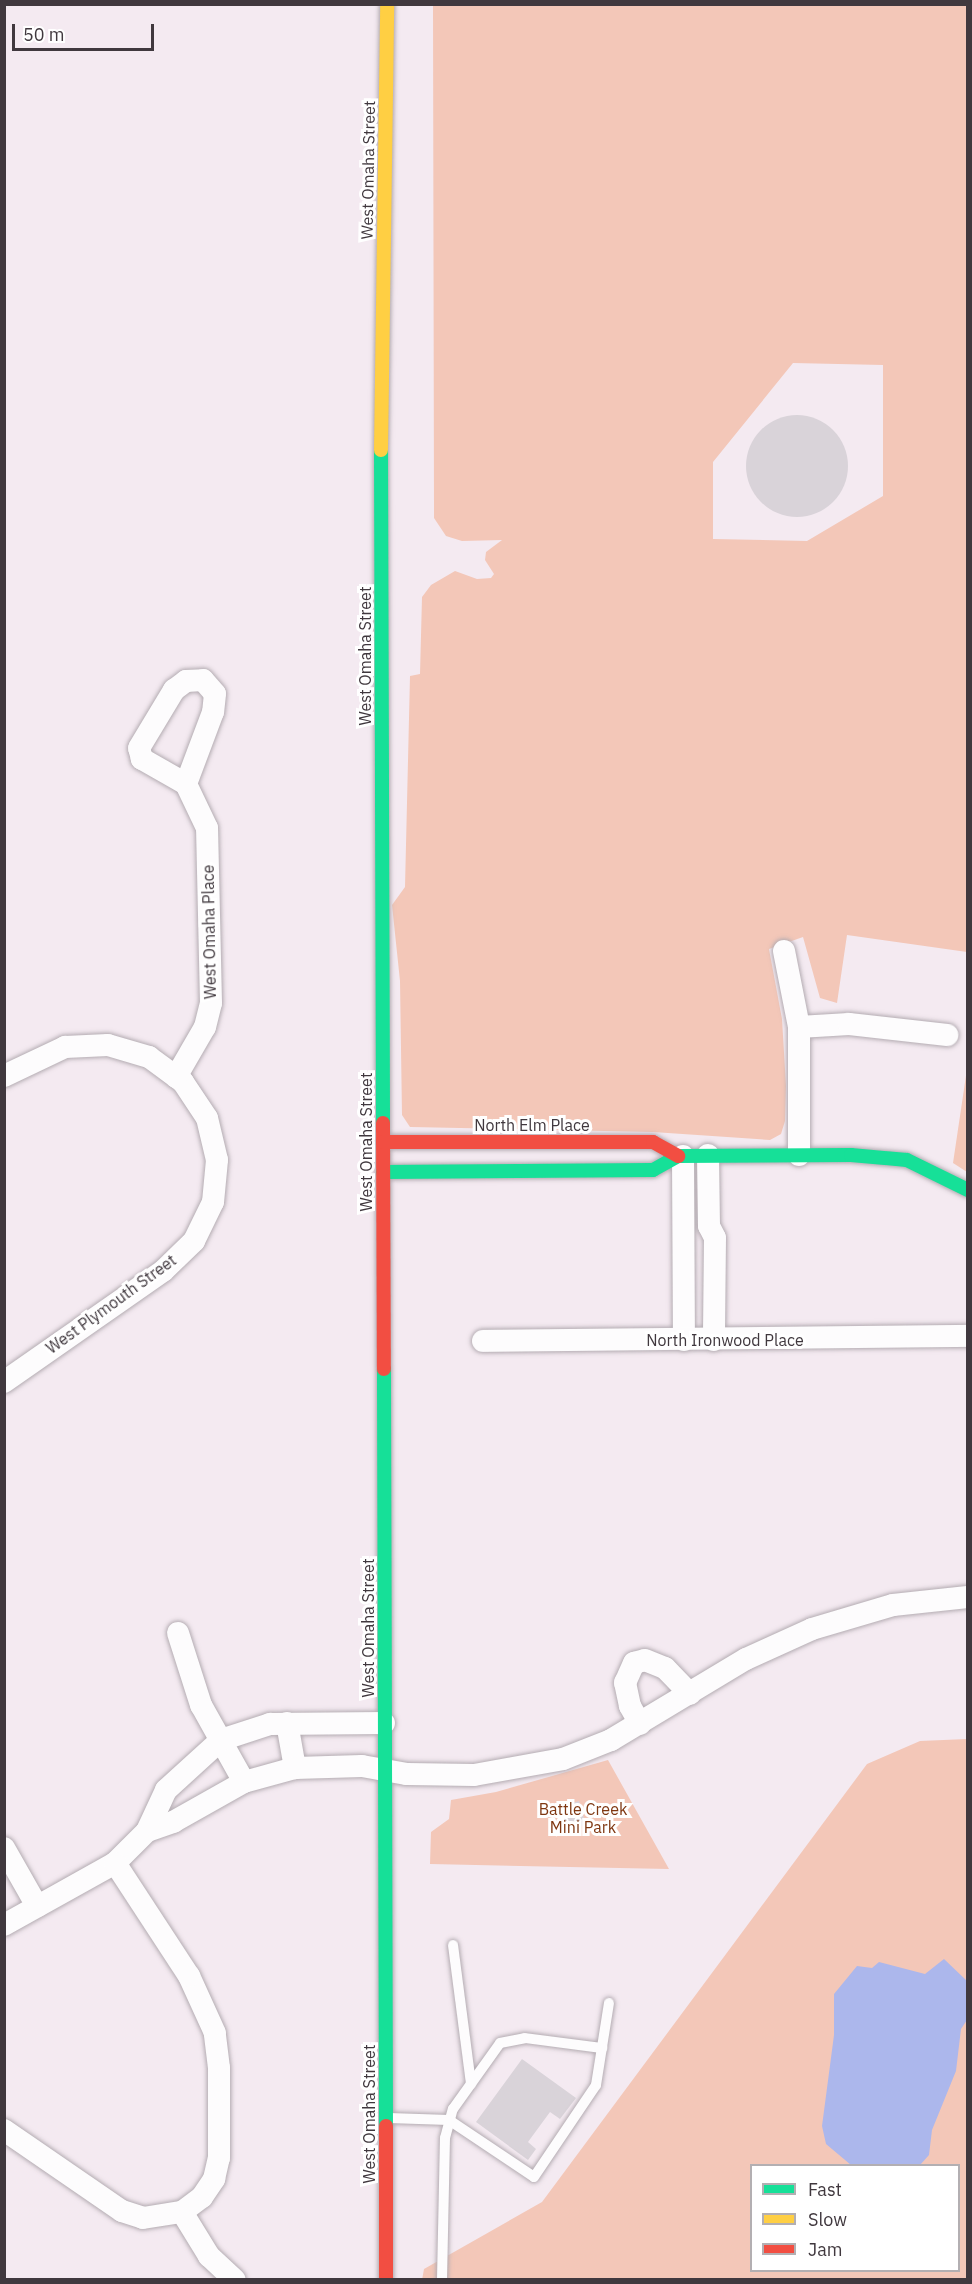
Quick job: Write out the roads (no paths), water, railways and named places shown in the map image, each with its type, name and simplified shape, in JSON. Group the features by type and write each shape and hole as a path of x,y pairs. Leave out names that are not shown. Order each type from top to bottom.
{"main road":[{"name":"West Omaha Street","path":"386,2280 381,395 387,4"},
{"name":"North Elm Place","path":"382,1142 653,1142 680,1156"},
{"path":"383,1172 653,1170 680,1156 880,1156 907,1160 968,1190"}],"street":[{"name":"West Omaha Place","path":"180,1080 205,1027 211,1003 207,828 186,784"},
{"path":"784,951 799,1027 799,1155"},
{"path":"799,1027 849,1024 947,1035"},
{"name":"West Plymouth Street","path":"4,1076 65,1047 108,1045 149,1057 180,1080 207,1118 217,1160 213,1202 194,1241 163,1271 4,1382"},
{"path":"708,1155 709,1226 715,1238 714,1340"},
{"path":"680,1156 684,1340"},
{"name":"North Ironwood Place","path":"483,1341 968,1336"},
{"path":"147,1831 173,1822 243,1782 295,1768 362,1766 384,1770 474,1775 532,1767 587,1751 640,1724 770,1647 844,1617 911,1602 968,1597"},
{"path":"178,1633 201,1705 243,1782"},
{"path":"640,1724 630,1706 625,1683 634,1663 645,1660 665,1668 690,1694"},
{"path":"4,1925 115,1863 147,1831 166,1790 203,1752 221,1740 254,1727 287,1723 384,1723"},
{"path":"287,1723 295,1768"},
{"path":"4,1848 37,1906"},
{"path":"4,2130 123,2211 143,2218 182,2212 202,2197 214,2179 219,2158 219,2068 215,2033 189,1976 115,1863"},
{"path":"182,2212 209,2256 235,2280"}],"lane":[{"path":"453,1945 471,2084"},
{"path":"386,2118 448,2120 534,2177 596,2085 609,2003"},
{"path":"442,2280 440,2246 448,2120 471,2084 500,2043 525,2038 602,2048"}],"water":[{"path":"944,1959 967,1981 967,2020 961,2029 956,2071 932,2130 929,2155 921,2164 850,2164 826,2144 822,2126 834,2035 834,1994 857,1966 872,1968 879,1962 925,1974"}],"park label":[{"name":"Battle Creek Mini Park","path":"583,1818"}]}
